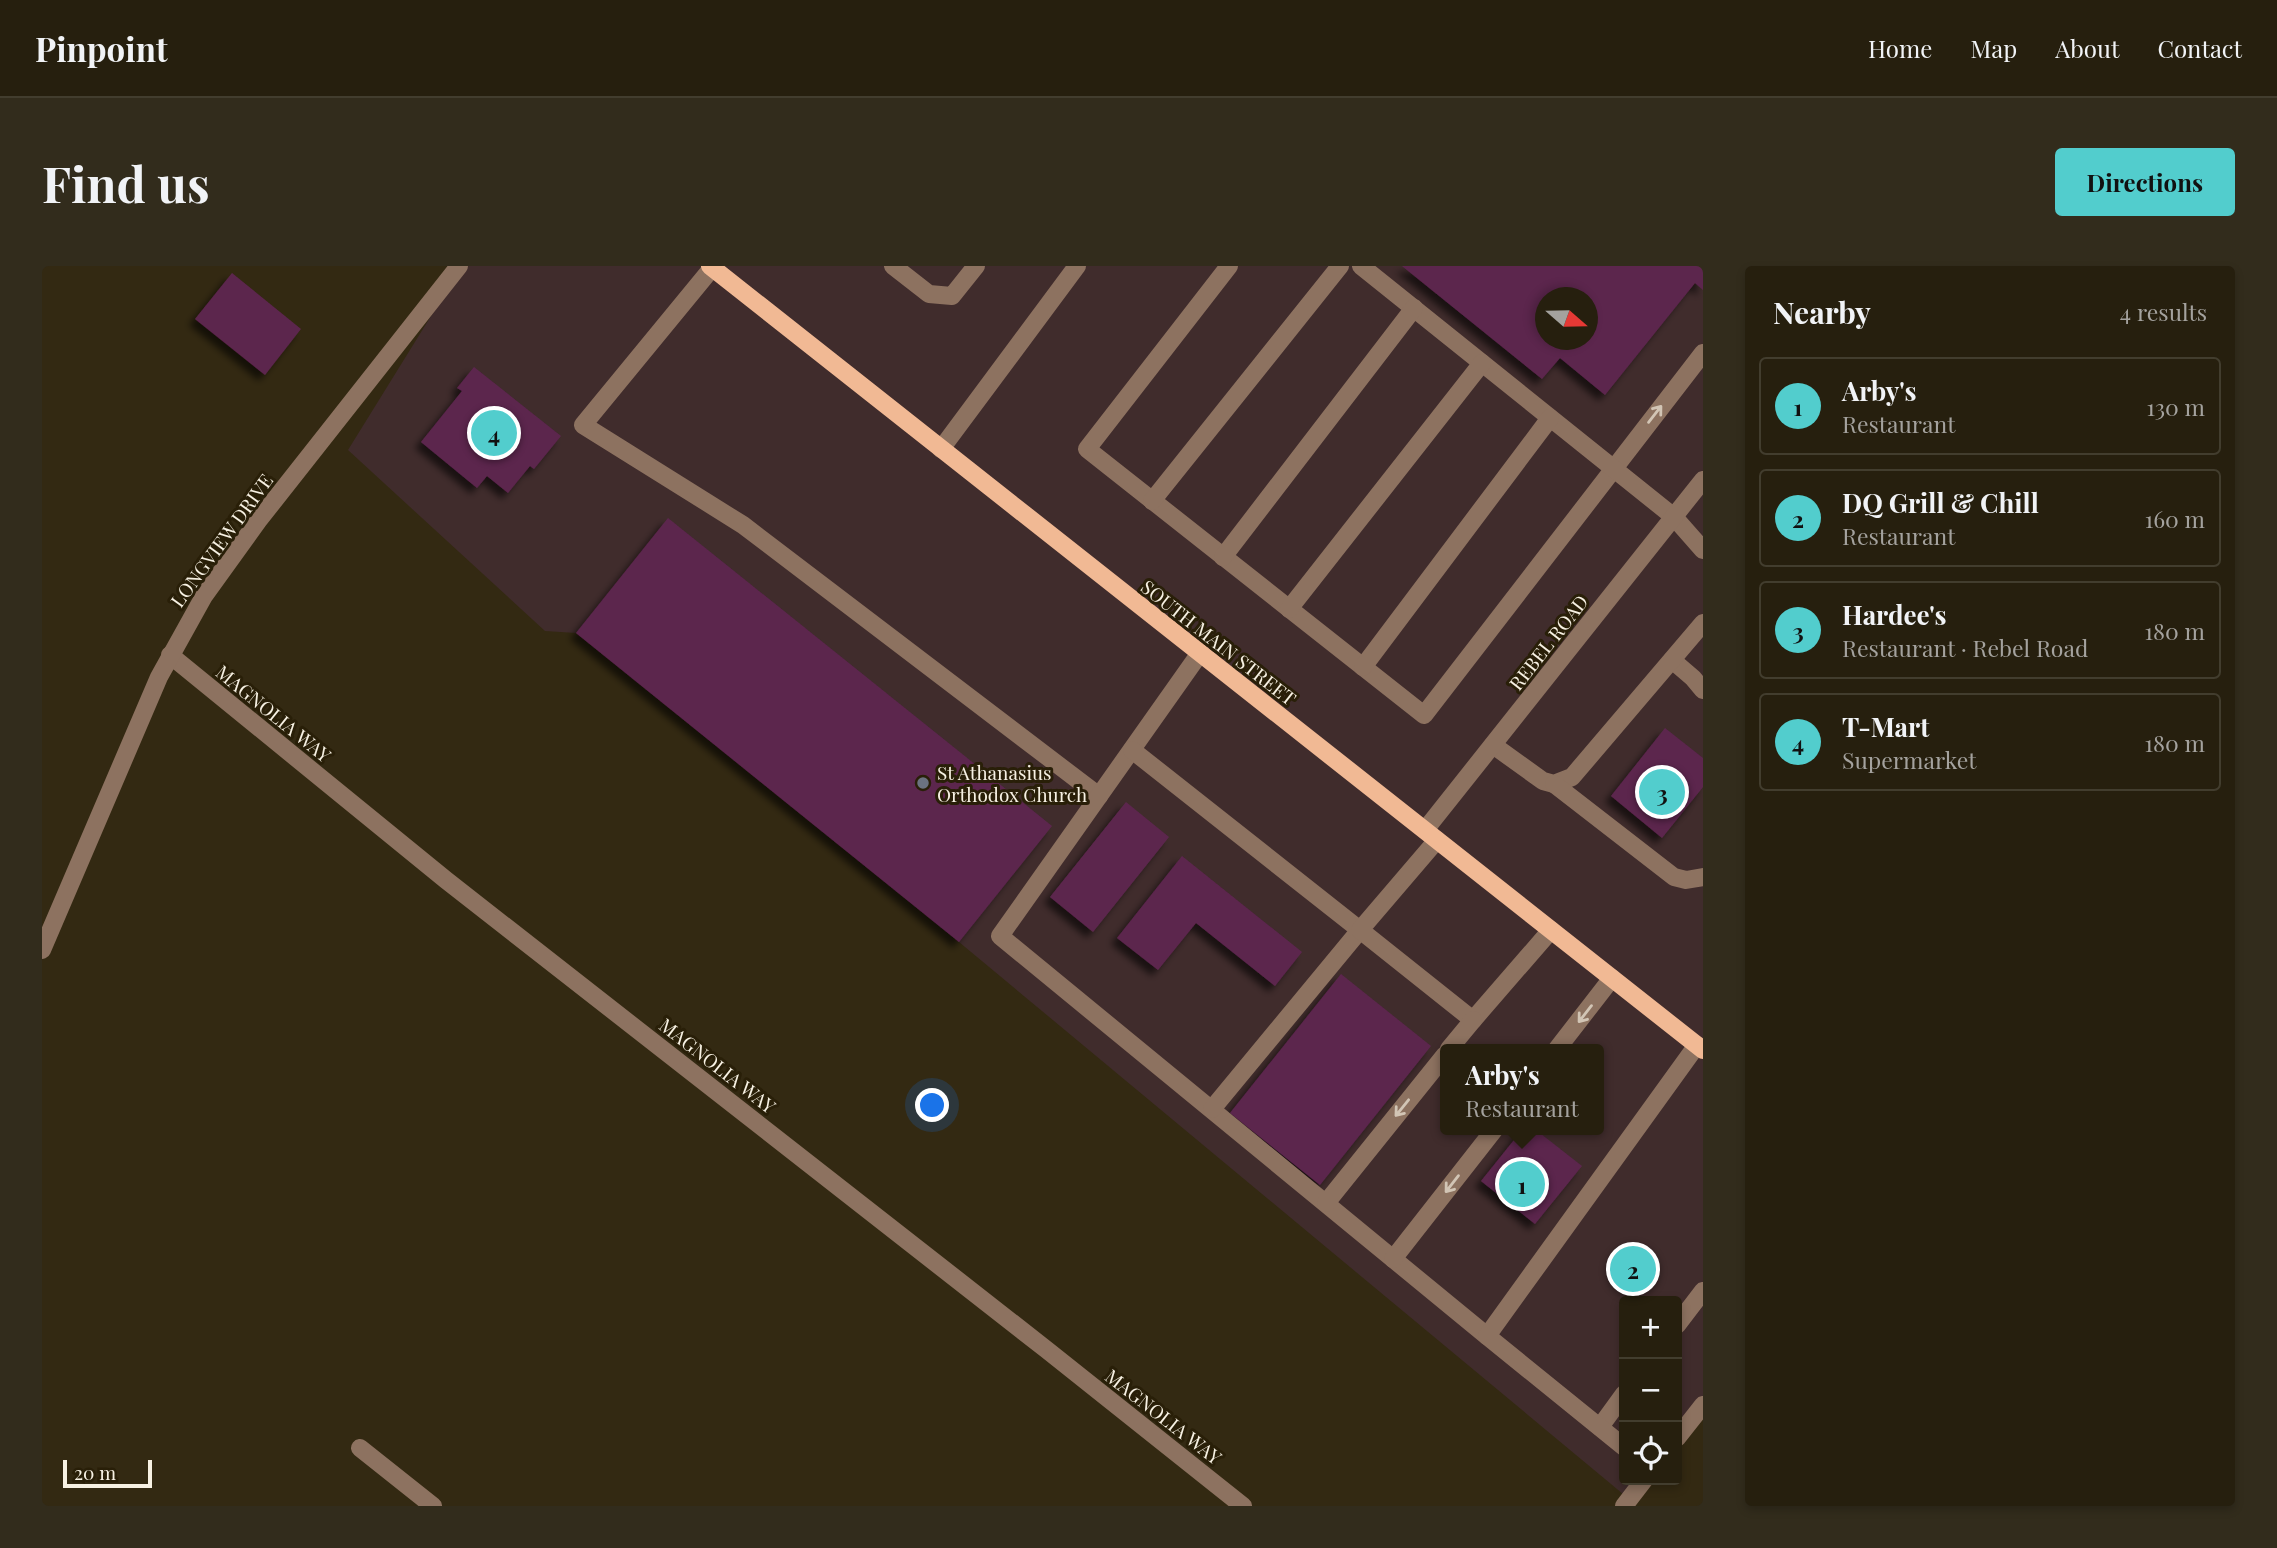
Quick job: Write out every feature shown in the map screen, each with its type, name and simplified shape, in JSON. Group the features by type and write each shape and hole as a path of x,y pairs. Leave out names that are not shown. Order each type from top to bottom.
{"main road":[{"name":"SOUTH MAIN STREET","path":"711,267 1700,1048"}],"street":[{"name":"LONGVIEW DRIVE","path":"42,950 139,722 170,655 204,596 258,521 459,266"},
{"path":"893,266 929,294 952,296 976,266"},
{"path":"941,449 1077,266"},
{"path":"1229,266 1087,449 1424,715 1703,353"},
{"path":"1152,501 1340,266"},
{"path":"1361,266 1674,517 1703,550"},
{"path":"711,267 583,425 743,525 1099,796"},
{"path":"1223,557 1414,308"},
{"path":"1289,609 1482,363"},
{"path":"1363,667 1550,418"},
{"name":"REBEL ROAD","path":"1212,1109 1360,930 1431,835 1493,745 1703,480"},
{"path":"1554,784 1572,777 1703,623"},
{"path":"1200,653 1000,936 1619,1443"},
{"name":"MAGNOLIA WAY","path":"170,655 446,880 1243,1506"},
{"path":"1672,660 1703,690"},
{"path":"1493,745 1543,781 1554,784 1674,877 1686,880 1703,877"},
{"path":"1132,750 1473,1020"},
{"path":"1453,1044 1551,930"},
{"path":"1561,1044 1612,978"},
{"path":"1487,1336 1700,1048"},
{"path":"1326,1203 1440,1061"},
{"path":"1393,1259 1490,1135"},
{"path":"1682,1318 1703,1291"},
{"path":"1600,1427 1619,1401"},
{"path":"1682,1432 1703,1405"},
{"path":"360,1448 433,1506"},
{"path":"1624,1506 1640,1485"}],"shaded area":[{"path":"462,266 1703,266 1703,1403 1682,1430 1682,1296 1619,1296 1619,1485 1640,1485 1629,1499 959,942 576,633 545,631 348,450"}],"building":[{"path":"1402,266 1703,266 1703,290 1695,283 1605,395 1560,358 1542,379"},
{"path":"232,273 301,329 265,375 195,319"},
{"path":"474,367 561,436 534,469 530,466 508,493 487,476 477,488 421,442 462,391 457,388"},
{"path":"668,518 1052,826 959,942 576,633"},
{"path":"1665,728 1703,758 1703,787 1662,838 1611,796"},
{"path":"1126,802 1169,837 1093,932 1050,897"},
{"path":"1182,856 1302,952 1275,986 1196,923 1158,970 1117,938"},
{"path":"1341,974 1431,1046 1320,1185 1230,1113"},
{"path":"1518,1135 1542,1135 1582,1166 1535,1224 1481,1181"}],"place":[{"name":"T-Mart","path":"494,433"},
{"name":"St Athanasius Orthodox Church","path":"923,783"},
{"name":"Hardee's","path":"1662,792"},
{"name":"Arby's","path":"1522,1184"},
{"name":"DQ Grill & Chill","path":"1633,1269"}]}
